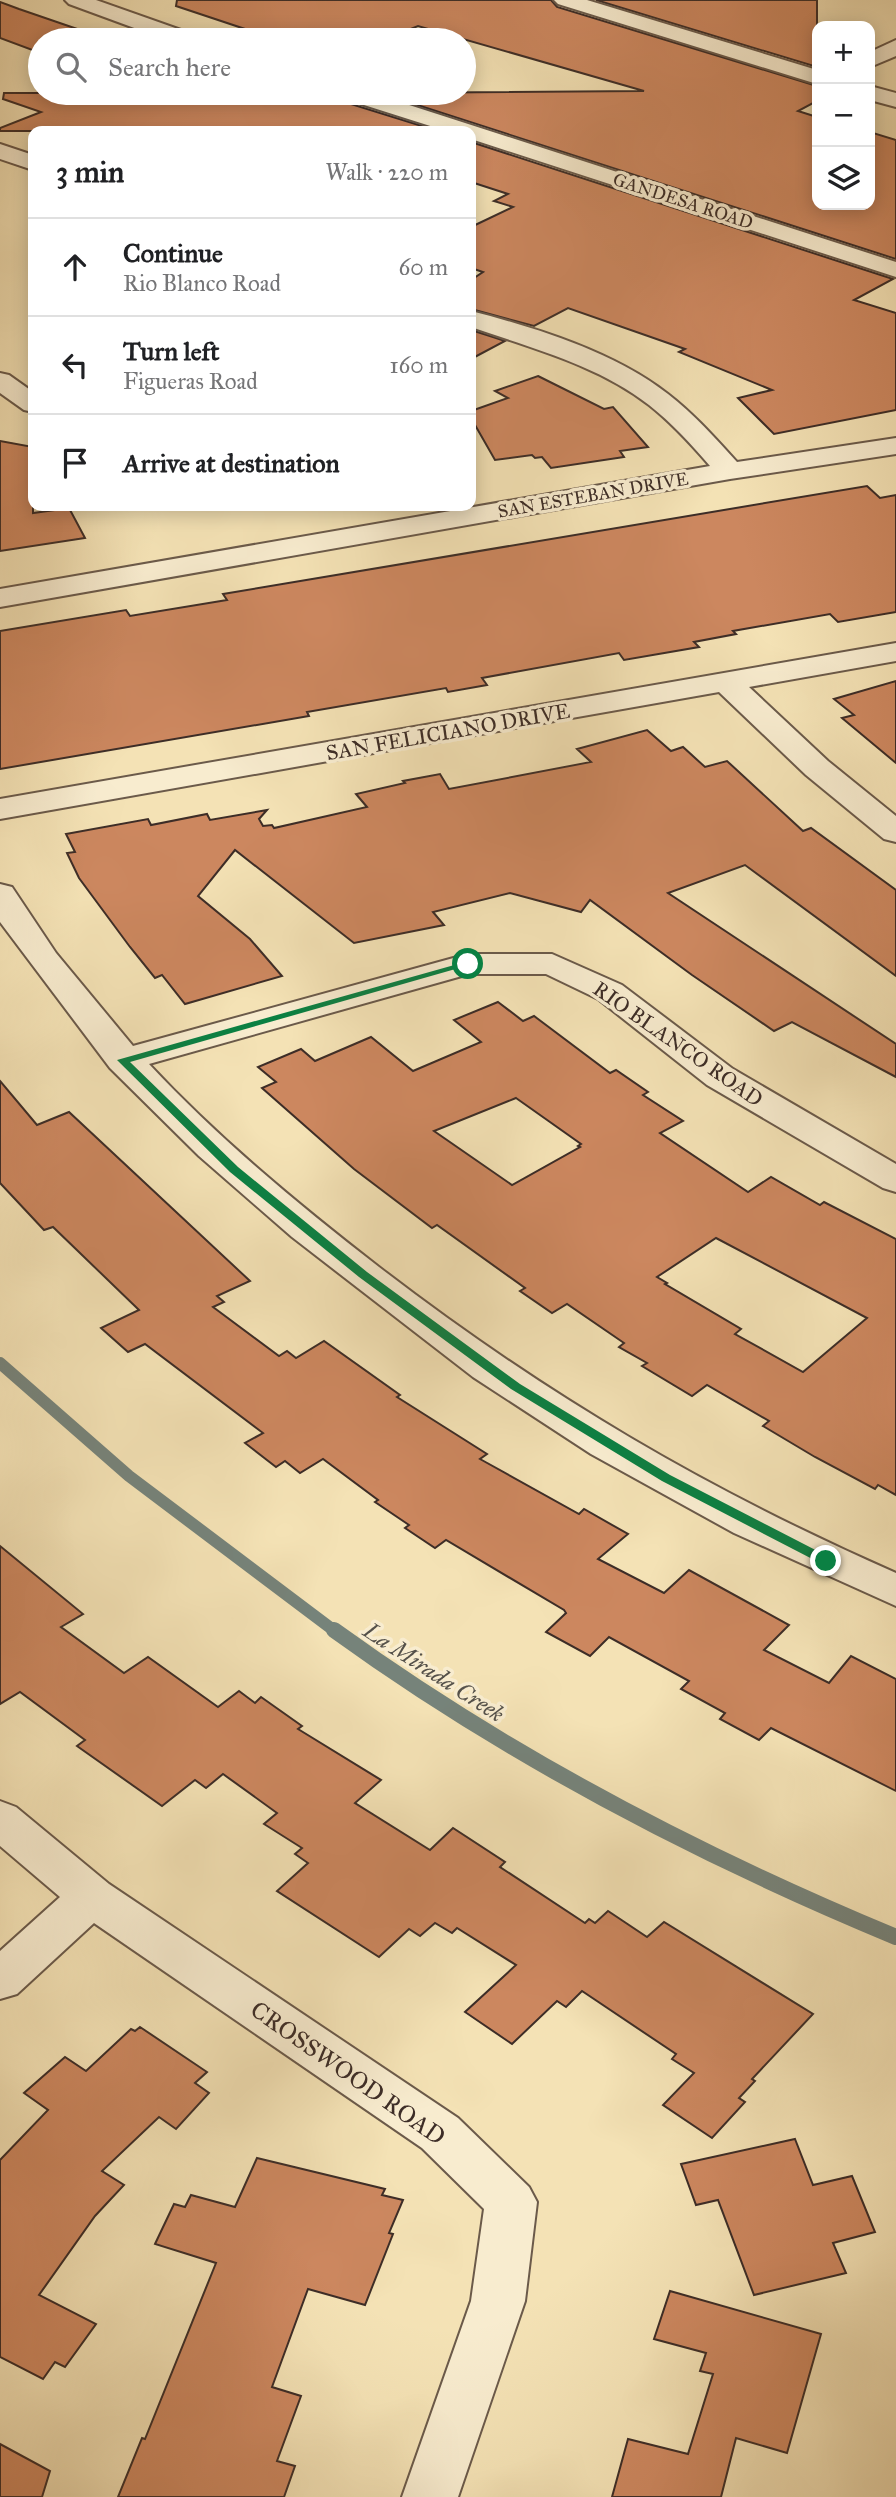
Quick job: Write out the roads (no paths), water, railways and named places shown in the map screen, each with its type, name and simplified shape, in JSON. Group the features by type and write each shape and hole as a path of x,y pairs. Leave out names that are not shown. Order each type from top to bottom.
{"street":[{"path":"76,0 154,28"},
{"path":"565,0 812,75"},
{"path":"875,58 896,47"},
{"path":"875,94 896,100"},
{"name":"GANDESA ROAD","path":"387,105 452,126"},
{"name":"GANDESA ROAD","path":"476,134 896,270"},
{"path":"0,151 28,161"},
{"path":"476,321 574,354 640,387 678,415 730,471"},
{"path":"0,381 28,401"},
{"name":"SAN ESTEBAN DRIVE","path":"0,598 730,471 896,446"},
{"name":"SAN FELICIANO DRIVE","path":"0,810 728,684 896,652"},
{"path":"728,684 817,768 896,832"},
{"path":"0,894 22,933 123,1060 234,1170 363,1275 516,1386 666,1478 826,1561 896,1591"},
{"name":"RIO BLANCO ROAD","path":"123,1060 468,964 552,964 610,992 719,1077 896,1180"},
{"name":"CROSSWOOD ROAD","path":"0,1819 92,1897 440,2133 511,2202 498,2301 430,2497"},
{"path":"0,1980 92,1897"}],"waterway":[{"name":"La Mirada Creek","path":"0,1363 129,1476 336,1632"},
{"name":"La Mirada Creek","path":"334,1630 467,1720 606,1800 749,1872 896,1937"}]}
